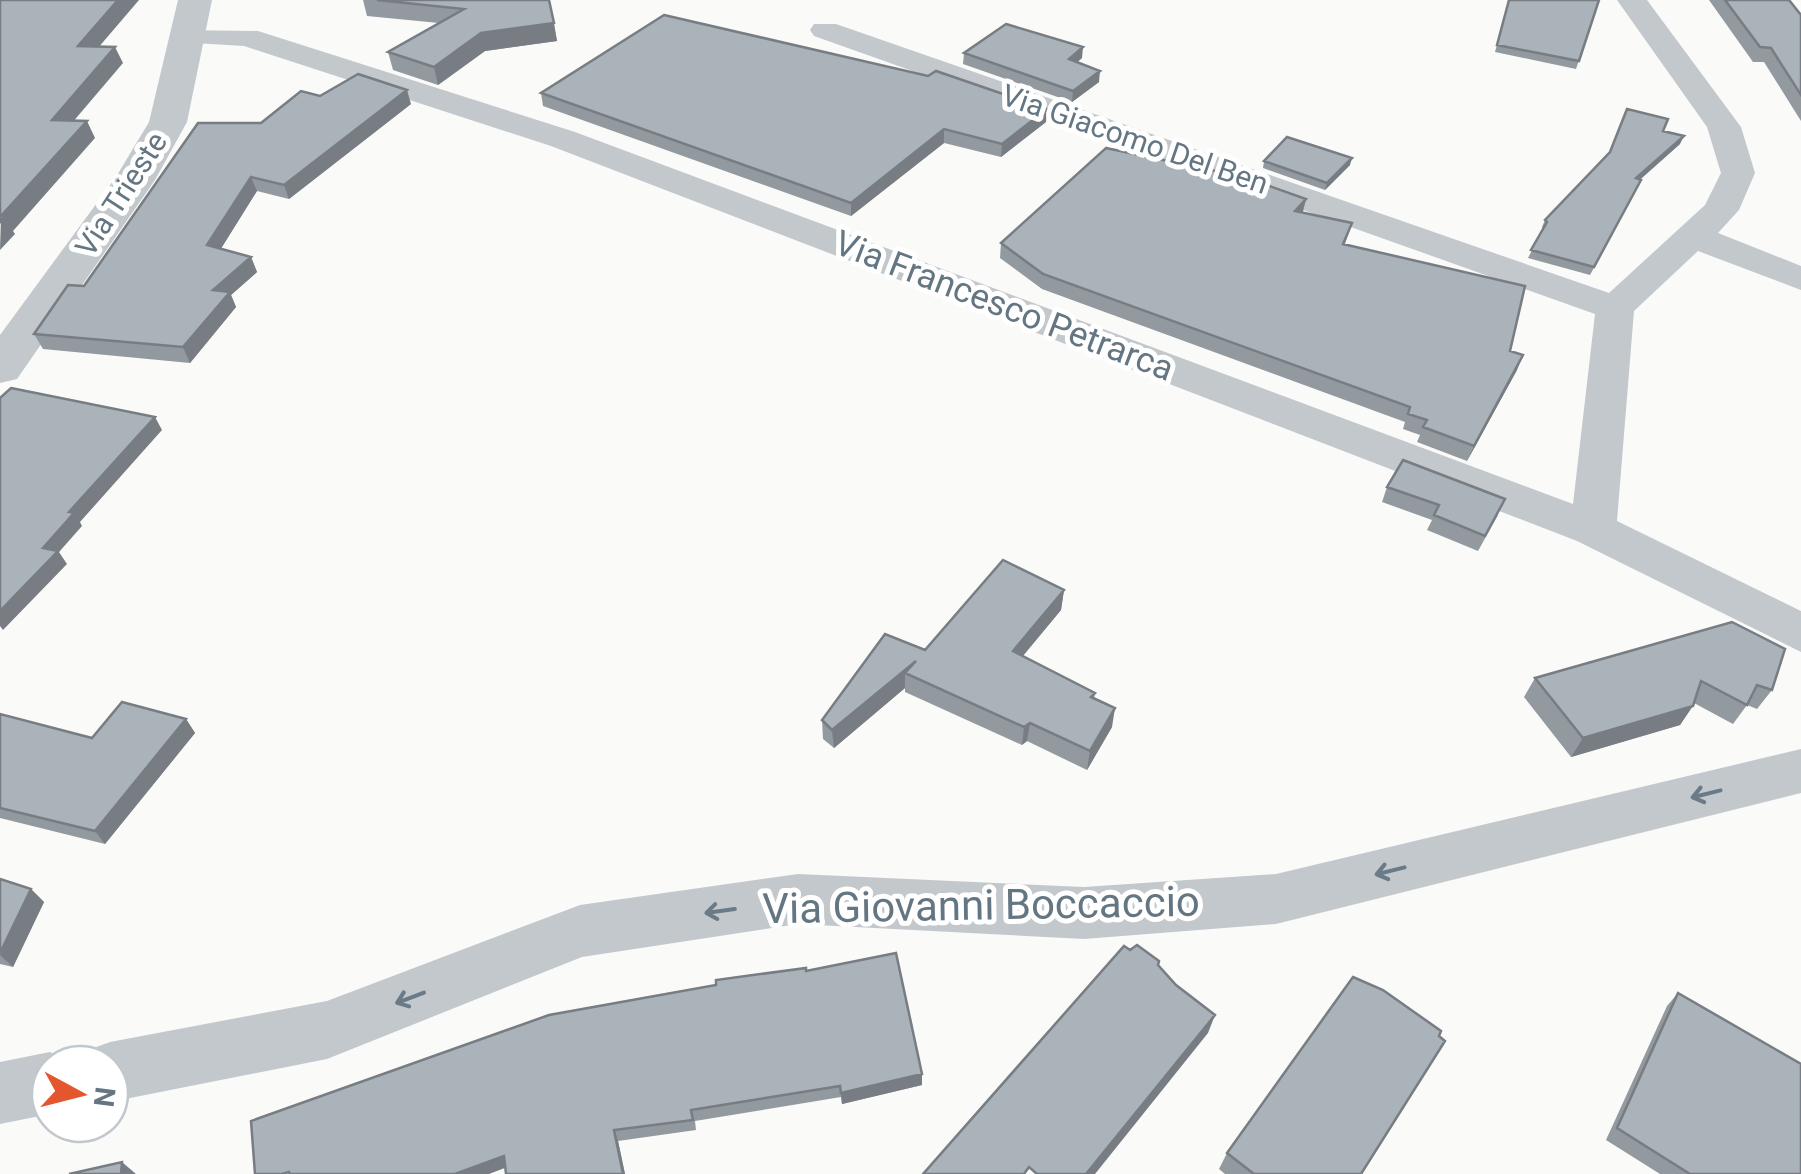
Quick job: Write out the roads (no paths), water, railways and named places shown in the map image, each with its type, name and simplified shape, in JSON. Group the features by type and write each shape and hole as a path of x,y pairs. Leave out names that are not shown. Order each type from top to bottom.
{"street":[{"path":"1593,529 1615,308 1721,210 1738,173 1724,127 1632,0"},
{"name":"Via Trieste","path":"0,368 136,180 168,122 192,18"},
{"name":"Via Francesco Petrarca","path":"192,18 563,139 1593,529 1801,633"},
{"name":"Via Giacomo Del Ben","path":"825,30 1615,308"},
{"path":"1694,236 1801,279"},
{"name":"Via Giovanni Boccaccio","path":"130,1068 327,1030 580,931 798,899 1084,913 1276,899 1801,771"}]}
